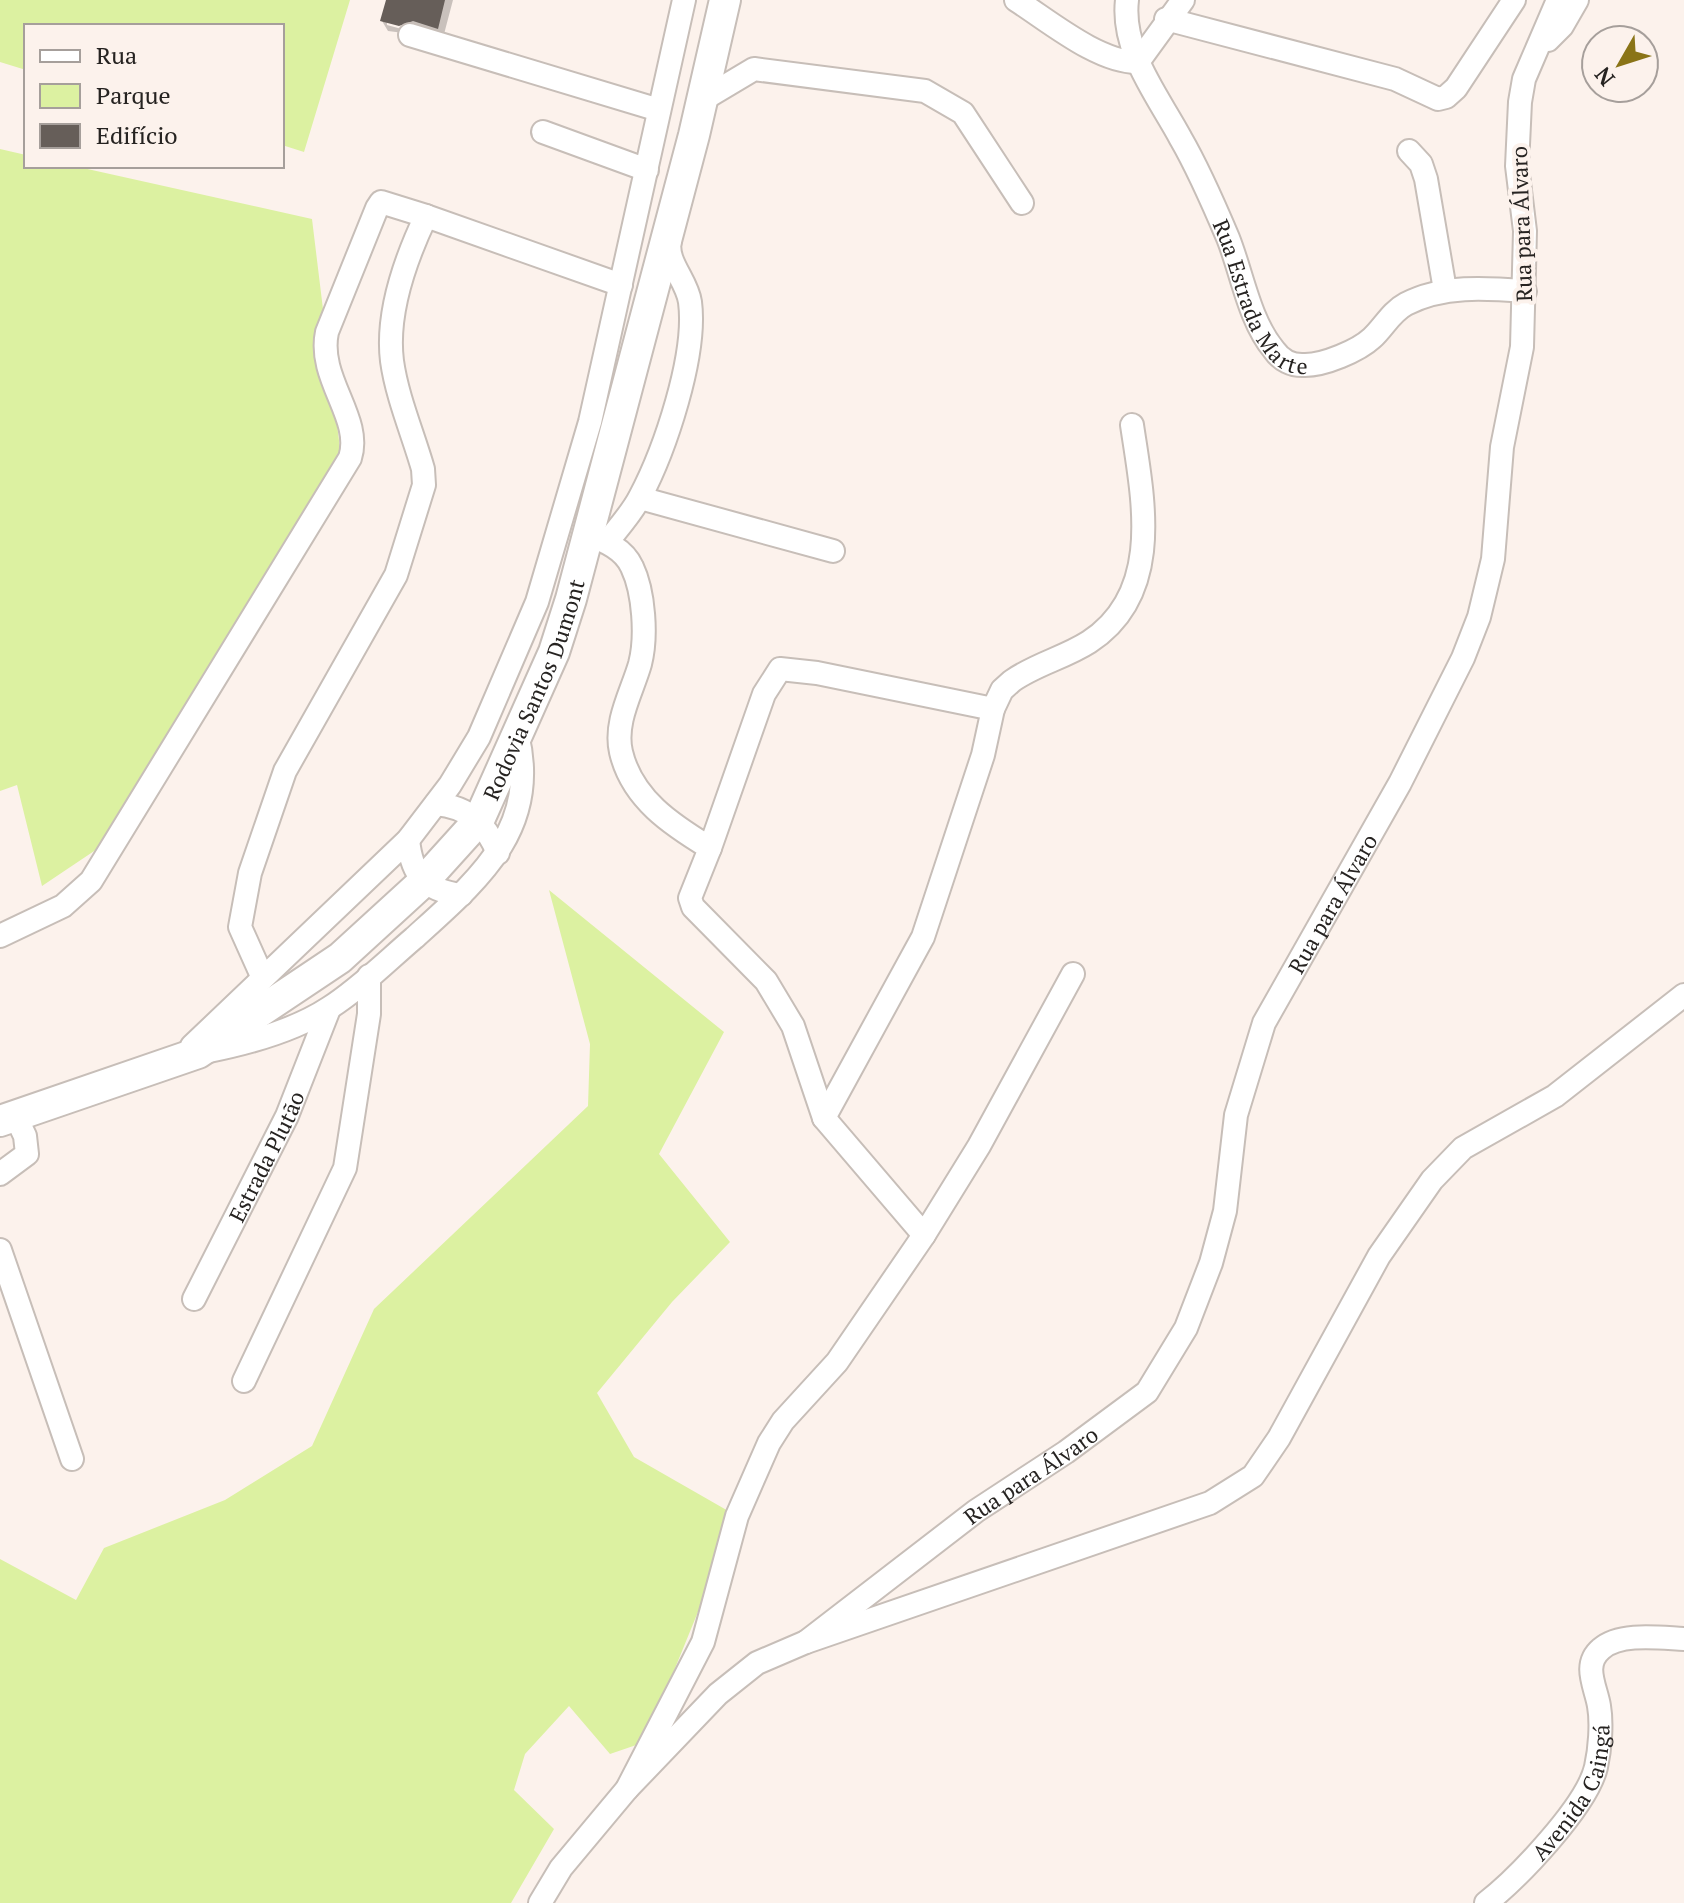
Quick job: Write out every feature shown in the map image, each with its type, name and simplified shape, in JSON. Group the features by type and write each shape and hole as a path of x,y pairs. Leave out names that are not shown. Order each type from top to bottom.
{"highway":[{"name":"Rodovia Santos Dumont","path":"8,1119 186,1058 340,958 422,883 479,820 554,652 598,538 725,0"}],"street":[{"path":"186,1058 262,976 408,840 436,804 479,737 537,602 590,422 684,0"},
{"path":"1016,0 1100,53 1124,62 1138,62 1166,19 1183,0"},
{"name":"Rua Estrada Marte","path":"1127,0 1128,31 1138,62 1182,141 1223,227 1267,339 1283,360 1302,366 1316,364 1355,349 1368,342 1406,304 1445,290 1525,291"},
{"path":"1166,19 1395,79 1438,99 1446,97 1456,88 1514,0"},
{"name":"Rua para Álvaro","path":"806,1642 976,1511 1066,1452 1147,1392 1186,1328 1218,1237 1236,1115 1264,1023 1400,783 1472,638 1493,559 1502,447 1522,347 1525,231 1517,166 1520,102 1533,55 1558,0"},
{"path":"1533,55 1562,26 1577,0"},
{"path":"410,35 659,110"},
{"path":"702,100 754,69 925,91 963,113 1022,203"},
{"path":"543,132 647,170"},
{"path":"694,135 668,250 690,298 688,358 678,397 640,498 598,538 632,567 642,621 641,660 618,731 621,754 634,781 663,819 710,848"},
{"path":"1409,151 1421,164 1426,179 1445,290"},
{"path":"0,936 63,906 91,881 350,458 355,444 323,350 327,332 381,202 621,285"},
{"path":"262,976 240,927 250,873 285,771 396,575 424,485 423,469 392,360 392,336 407,257 426,216"},
{"path":"824,1118 923,937 983,755 993,709 1002,690 1019,676 1092,640 1119,614 1134,588 1145,550 1132,425"},
{"path":"640,498 833,551"},
{"path":"924,1235 824,1118 793,1026 781,1003 749,961 693,907 690,898 764,694 780,669 817,673 993,709"},
{"path":"186,1058 272,1035 329,1009 461,895 498,853 516,818 524,788 523,760 517,734"},
{"path":"436,804 453,805 479,820 498,853"},
{"path":"408,840 411,863 422,883 441,892 461,895"},
{"path":"627,1789 703,1642 737,1516 769,1443 783,1421 837,1362 924,1235 979,1146 1073,974"},
{"path":"244,1381 345,1168 369,1014 369,976"},
{"path":"540,1903 561,1868 627,1789 718,1694 757,1663 806,1642 1210,1503 1253,1476 1279,1438 1379,1256 1432,1180 1463,1148 1555,1096 1684,995"},
{"name":"Estrada Plutão","path":"194,1299 287,1116 329,1009"},
{"path":"0,1174 27,1154 25,1136 8,1119"},
{"path":"0,1250 72,1459"},
{"name":"Avenida Caingá","path":"1486,1903 1530,1865 1581,1798 1596,1769 1599,1706 1591,1680 1592,1660 1601,1648 1626,1640 1684,1639"}],"green space":[{"path":"0,0 350,0 304,152 284,146 284,24 24,24 24,69 0,62"},
{"path":"0,149 24,155 24,168 83,168 312,219 341,457 121,833 42,886 17,785 0,791"},
{"path":"549,890 724,1032 659,1154 730,1242 672,1302 597,1393 634,1457 737,1516 645,1742 610,1754 569,1706 525,1754 514,1790 554,1829 511,1903 0,1903 0,1559 76,1600 104,1548 225,1500 312,1446 374,1309 588,1106 590,1044"}],"building":[{"path":"386,0 445,0 438,29 413,21 399,26 380,21"}]}
